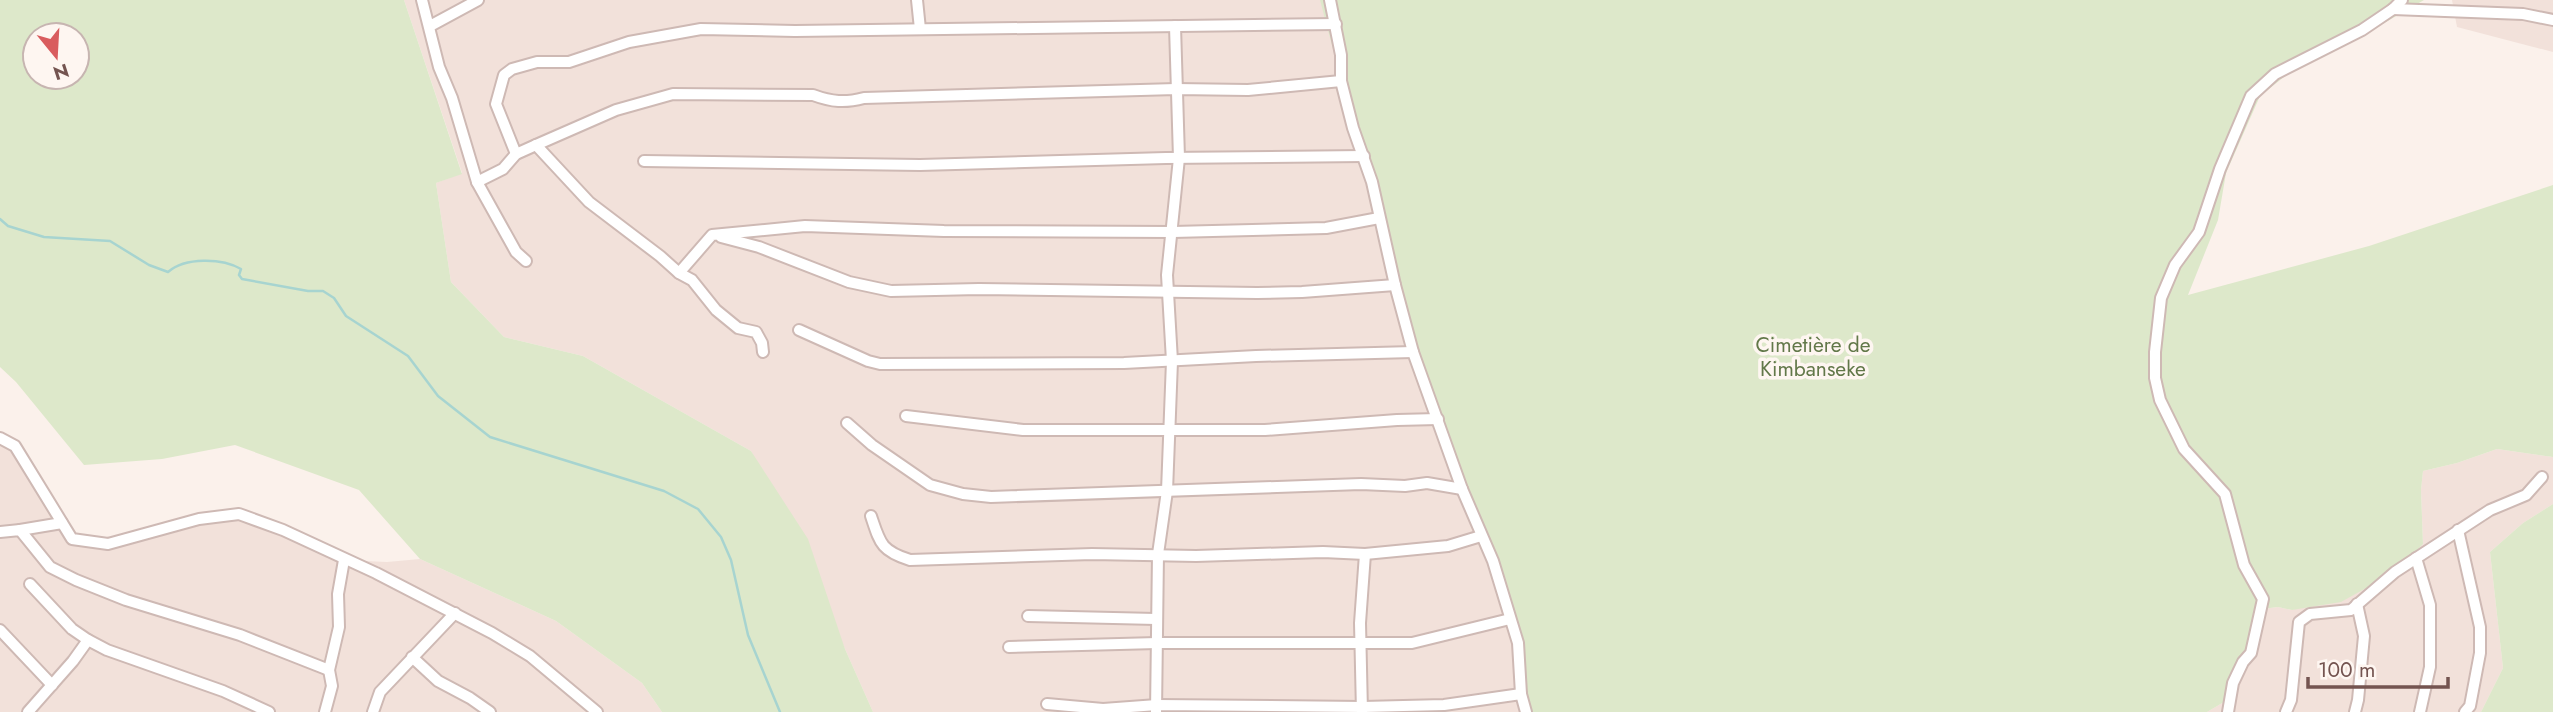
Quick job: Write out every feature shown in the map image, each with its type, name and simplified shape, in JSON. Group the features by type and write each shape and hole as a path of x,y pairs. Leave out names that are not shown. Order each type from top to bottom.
{"street":[{"path":"422,0 439,67 452,98 477,182 516,252 526,261"},
{"path":"430,26 478,0"},
{"path":"917,0 920,29"},
{"path":"1330,0 1336,24 1341,81 1353,128 1372,182 1413,352 1462,489 1493,562 1518,643 1521,694 1526,712"},
{"path":"2228,712 2233,683 2243,662 2251,653 2263,600 2244,565 2225,494 2183,449 2160,400 2155,378 2155,352 2161,298 2175,265 2199,232 2220,169 2251,96 2275,74 2362,30 2398,4 2523,14 2553,20"},
{"path":"516,155 496,104 504,75 512,69 537,62 569,62 629,42 701,29 1336,24"},
{"path":"1156,708 1158,554 1167,492 1171,360 1167,292 1179,158 1175,26"},
{"path":"477,182 503,169 516,155 536,145 616,110 673,94 813,95 834,102 846,102 864,98 1176,89 1248,90 1341,81"},
{"path":"536,145 589,202 679,273 692,280 716,310 738,328 756,332 763,352"},
{"path":"644,161 920,165 1364,156"},
{"path":"679,273 712,235 805,226 944,231 1173,232 1326,228 1379,218"},
{"path":"712,235 759,247 849,282 891,291 979,289 1302,292 1395,285"},
{"path":"799,330 867,361 880,364 1124,363 1413,352"},
{"path":"906,416 1012,429 1169,430 1265,430 1397,419 1438,419"},
{"path":"848,423 872,444 930,485 963,494 991,497 1361,484 1405,486 1427,483 1462,489"},
{"path":"0,438 15,446 72,539 108,544 199,519 239,514 283,530 455,613 530,656 597,712"},
{"path":"2286,712 2291,700 2299,622 2310,614 2346,612 2395,572 2458,530 2490,510 2526,495 2542,477"},
{"path":"871,516 881,545 893,555 910,560 1003,555 1196,556 1323,552 1365,554 1448,546 1481,536"},
{"path":"0,532 62,523"},
{"path":"20,530 50,567 76,580 126,600 240,635 329,670"},
{"path":"2458,530 2480,627 2480,653 2470,706 2465,712"},
{"path":"1363,710 1360,644 1365,554"},
{"path":"2416,558 2430,605 2430,667 2420,712"},
{"path":"325,712 332,686 329,670 339,626 338,594 344,560"},
{"path":"30,584 72,629 88,640 107,650 223,691 269,712"},
{"path":"2355,712 2364,636 2357,604"},
{"path":"373,712 380,692 455,613"},
{"path":"1028,616 1156,620"},
{"path":"1009,647 1157,643 1412,643 1510,619"},
{"path":"0,630 52,685"},
{"path":"28,712 88,640"},
{"path":"412,657 438,681 490,712"},
{"path":"1047,704 1103,709 1363,710 1444,705 1521,694"}],"shaded area":[{"path":"404,0 1340,0 1510,619 1526,712 873,712 751,451 583,356 504,337 451,282 436,183 462,173"},
{"path":"2452,0 2553,0 2553,52 2457,27"},
{"path":"0,438 15,446 72,539 108,544 239,514 344,560 387,562 420,559 556,621 642,683 662,712 0,712"},
{"path":"2497,449 2553,457 2553,504 2523,523 2490,552 2503,668 2481,712 2207,712 2224,702 2262,609 2278,607 2292,610 2423,544 2423,471"}],"green space":[{"path":"0,0 404,0 462,174 436,183 451,282 504,337 583,356 751,451 808,539 845,649 873,712 662,712 642,683 556,621 420,559 359,490 235,445 162,459 84,465 16,382 0,367"},
{"name":"Cimetière de Kimbanseke","path":"1320,0 2424,0 2289,73 2260,96 2226,173 2218,220 2188,295 2369,246 2553,185 2553,457 2497,449 2423,471 2423,544 2395,572 2341,602 2292,610 2278,607 2262,609 2257,637 2234,675 2224,702 2207,712 1526,712 1518,643 1413,352"},
{"path":"2553,504 2553,712 2481,712 2503,668 2490,552 2523,523"}],"waterway":[{"path":"0,219 8,226 44,237 110,241 149,265 168,272 184,264 214,261 241,269 239,275 242,279 308,291 323,291 334,298 346,316 408,356 438,396 490,437 664,491 698,509 721,537 731,560 748,635 780,712"}]}
